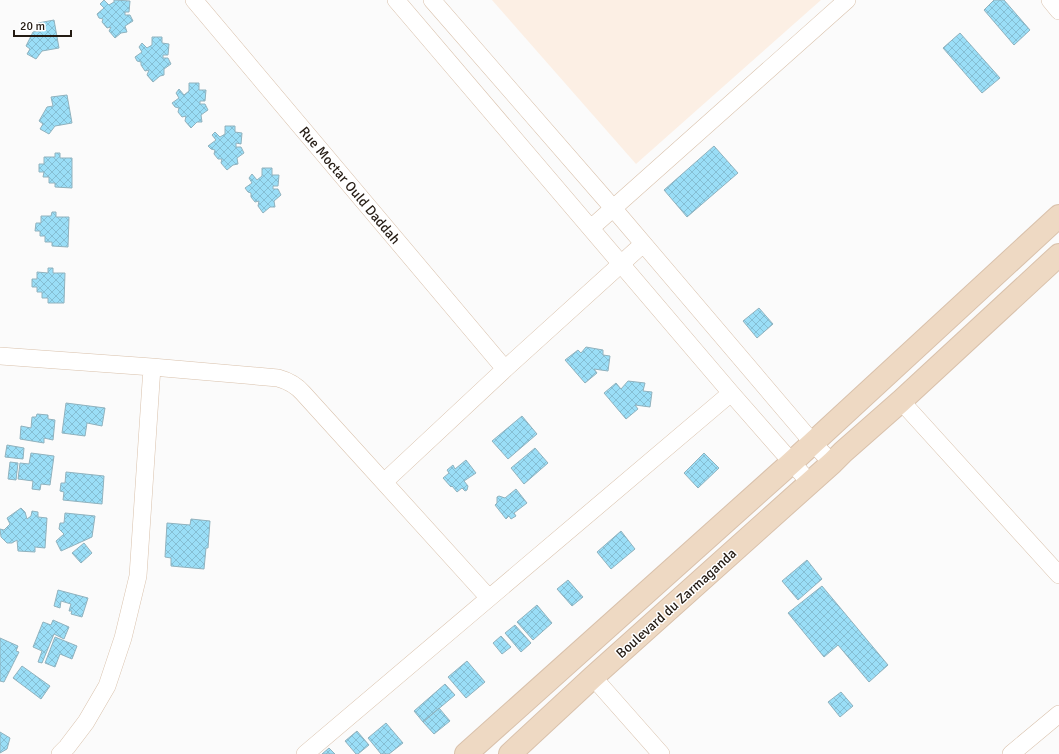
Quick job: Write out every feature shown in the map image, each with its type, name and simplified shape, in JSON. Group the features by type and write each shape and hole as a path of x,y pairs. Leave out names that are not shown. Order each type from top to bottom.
{"main road":[{"name":"Boulevard du Zarmaganda","path":"466,754 813,443 1059,216"},
{"name":"Boulevard du Zarmaganda","path":"510,754 593,677 901,401 1059,255"}],"street":[{"name":"Rue Moctar Ould Daddah","path":"194,0 505,369"},
{"path":"396,0 731,393 810,483"},
{"path":"432,0 813,443 837,457"},
{"path":"591,228 847,0"},
{"path":"1050,0 1059,11"},
{"path":"384,482 505,369 643,244"},
{"path":"0,356 152,367 278,378 287,381 296,386 303,393 489,598"},
{"path":"60,754 86,722 107,686 124,638 138,576 152,367"},
{"path":"305,754 731,393"},
{"path":"901,401 1059,575"},
{"path":"593,677 661,754"},
{"path":"1011,754 1059,714"}],"shaded area":[{"path":"492,0 821,0 636,164"}],"building":[{"path":"104,0 109,5 114,2 114,0 130,1 129,12 125,12 125,15 130,15 133,21 125,26 127,32 121,33 115,38 109,31 111,27 107,28 102,22 103,19 99,18 97,14 104,8 100,4"},
{"path":"994,0 1004,0 1030,30 1014,45 984,10"},
{"path":"54,20 59,48 42,51 36,59 27,54 30,49 26,46 33,32 39,31 38,23"},
{"path":"960,33 1000,78 982,93 943,48"},
{"path":"152,37 162,37 162,43 169,44 168,55 163,55 163,58 168,58 171,64 164,69 164,75 160,76 153,82 147,75 149,70 145,71 141,65 141,62 137,61 135,57 142,52 139,47 142,43 147,48 152,45"},
{"path":"189,83 199,83 199,90 206,90 205,101 200,101 200,104 205,104 208,110 201,115 202,122 197,122 191,128 185,121 186,116 182,117 178,112 179,108 175,107 172,103 179,98 176,93 179,89 184,95 189,91"},
{"path":"67,95 72,123 55,126 49,134 40,129 43,124 39,121 47,107 53,106 51,97"},
{"path":"225,126 235,126 235,132 242,133 241,144 236,143 236,147 241,147 244,153 237,158 238,164 233,165 227,170 221,163 222,159 218,159 214,154 215,150 208,146 216,140 212,135 215,132 220,137 225,134"},
{"path":"714,146 738,173 687,217 664,190"},
{"path":"55,153 60,153 60,158 72,158 72,188 55,187 55,183 49,183 49,177 43,177 44,172 39,172 39,164 44,164 44,157 55,157"},
{"path":"262,168 272,168 272,175 279,175 278,186 273,186 273,189 278,189 281,195 274,201 275,207 270,207 263,213 258,206 259,201 255,202 251,197 251,193 245,188 252,183 249,178 252,174 257,180 262,176"},
{"path":"52,212 56,212 56,217 69,217 68,247 52,246 52,242 45,242 45,236 40,236 40,231 35,231 36,223 41,223 41,216 51,216"},
{"path":"48,268 53,268 53,273 65,273 64,303 48,303 48,298 42,298 42,292 37,292 37,287 32,287 32,279 37,279 37,272 48,273"},
{"path":"759,308 773,324 757,338 743,321"},
{"path":"586,347 603,350 603,355 610,356 608,371 594,369 597,373 585,383 565,360 578,350 581,353"},
{"path":"628,381 645,383 643,391 652,392 650,407 635,405 638,409 626,419 604,393 616,383 621,389"},
{"path":"66,403 105,408 102,426 87,423 85,436 62,433"},
{"path":"37,414 48,415 48,419 55,420 53,440 44,438 44,443 20,439 21,426 31,428 32,417 36,417"},
{"path":"522,416 537,434 508,459 492,441"},
{"path":"7,445 24,448 23,459 5,457"},
{"path":"535,448 548,463 524,484 511,468"},
{"path":"31,453 54,456 50,485 41,484 40,490 32,489 33,481 18,479 20,463 29,464"},
{"path":"704,453 719,468 698,488 684,473"},
{"path":"466,460 476,473 464,481 468,486 467,490 465,491 462,488 457,492 443,478 449,473 447,470 453,465 455,469"},
{"path":"10,462 18,463 16,480 8,479"},
{"path":"66,472 104,476 102,504 63,500 64,492 60,491 61,483 65,483"},
{"path":"516,489 527,503 514,513 516,516 511,519 509,516 506,519 495,505 497,503 497,497 499,496 505,498"},
{"path":"21,508 25,512 27,519 31,516 32,511 38,512 38,517 47,518 45,548 35,547 35,552 18,551 17,540 12,543 7,543 1,537 0,529 4,530 10,524 7,518"},
{"path":"65,513 95,516 92,537 61,551 56,541 64,534 59,529 60,523 64,523"},
{"path":"191,519 210,521 208,548 206,548 204,569 171,566 171,558 165,557 167,523 190,525"},
{"path":"621,531 635,549 611,569 597,552"},
{"path":"84,543 92,553 81,563 72,553"},
{"path":"807,560 822,579 798,600 782,581"},
{"path":"568,580 583,597 572,606 557,589"},
{"path":"822,586 888,665 869,682 838,645 824,657 788,613"},
{"path":"58,590 88,598 82,617 71,614 72,611 69,611 71,604 61,601 60,608 54,606"},
{"path":"537,605 552,623 533,640 517,622"},
{"path":"53,620 69,627 64,639 54,634 42,663 38,662 42,651 33,647 43,622 51,625"},
{"path":"515,625 531,643 521,652 505,633"},
{"path":"501,636 511,647 502,654 493,643"},
{"path":"55,637 77,646 72,659 60,654 55,667 45,663"},
{"path":"0,638 18,646 16,651 19,652 4,682 0,681"},
{"path":"467,661 485,682 466,698 448,677"},
{"path":"22,666 50,686 41,699 13,678"},
{"path":"445,684 455,695 423,722 414,711"},
{"path":"841,692 853,706 840,717 828,702"},
{"path":"439,708 450,721 434,734 423,722"},
{"path":"386,723 403,743 389,754 381,754 368,738"},
{"path":"357,731 369,745 356,754 345,741"},
{"path":"0,732 10,738 7,749 0,753"},
{"path":"329,748 335,754 322,754"}]}
